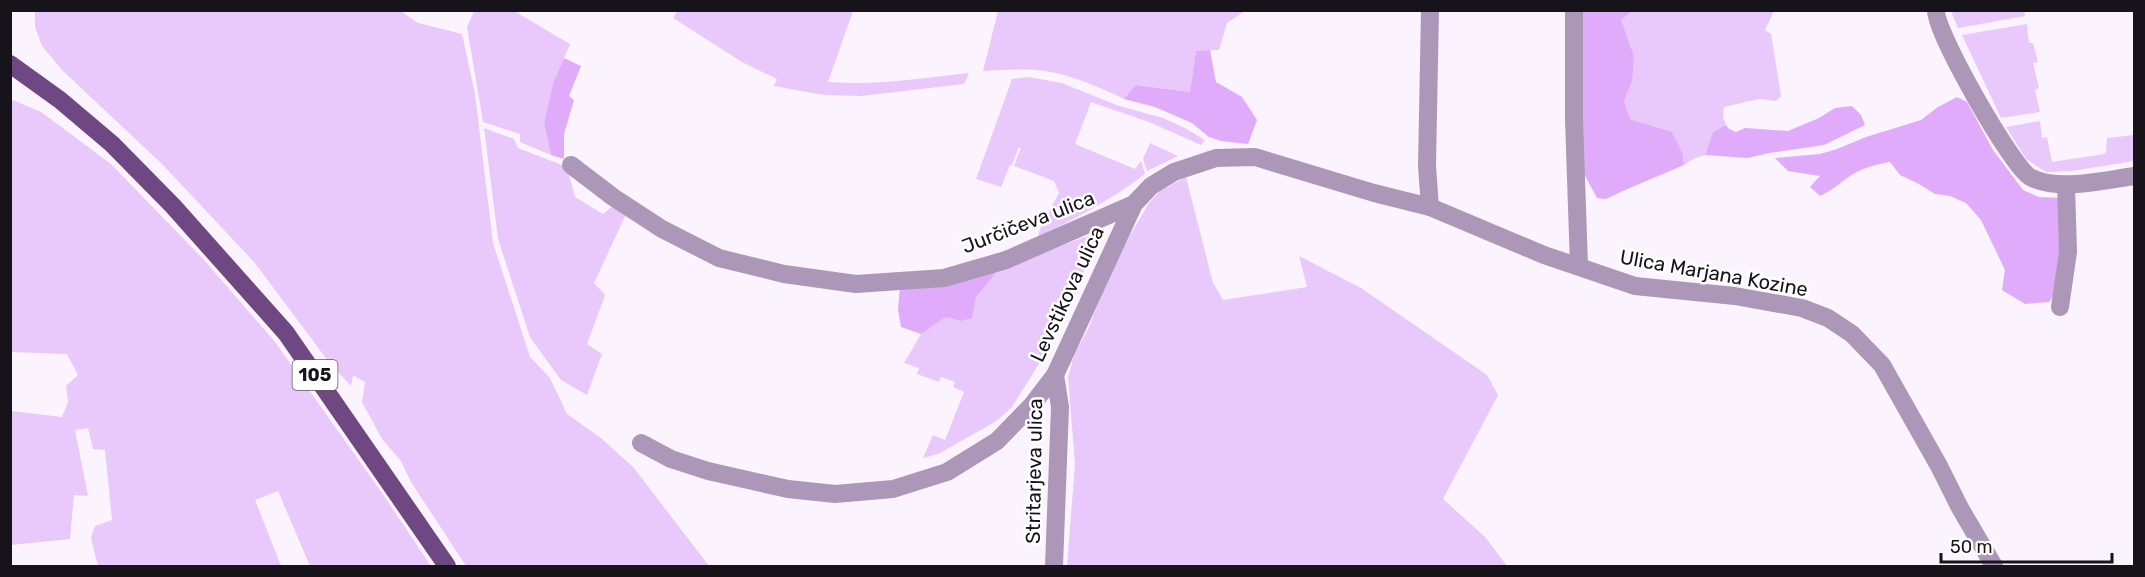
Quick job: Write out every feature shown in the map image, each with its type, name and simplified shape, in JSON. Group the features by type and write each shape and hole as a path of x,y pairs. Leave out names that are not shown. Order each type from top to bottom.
{"main road":[{"name":"105","path":"10,64 60,100 112,144 173,206 286,333 447,567"}],"street":[{"path":"1430,10 1427,166 1430,207"},
{"path":"1574,10 1574,119 1579,266"},
{"path":"1936,10 1942,33 1970,86 2003,144 2028,177 2047,184 2066,185 2134,176"},
{"name":"Ulica Marjana Kozine","path":"1134,204 1151,186 1174,172 1216,158 1255,157 1374,193 1430,207 1544,255 1635,286 1735,296 1802,308 1828,318 1852,333 1882,365 1994,567"},
{"name":"Jurčičeva ulica","path":"571,165 613,197 662,228 719,258 784,274 856,284 944,278 1006,260 1134,204"},
{"path":"2060,307 2068,252 2066,185"},
{"name":"Levstikova ulica","path":"641,442 680,462 745,480 788,489 835,494 893,489 947,472 997,441 1032,405 1055,375 1134,204"},
{"name":"Stritarjeva ulica","path":"1054,567 1060,406 1055,375"}],"shaded area":[{"path":"678,10 853,11 828,82 881,82 969,73 964,84 861,96 824,95 774,86 777,79 742,62 673,18"},
{"path":"35,11 401,11 418,23 462,34 475,94 493,243 530,357 550,378 567,414 601,438 634,468 709,566 466,566 411,482 401,461 382,439 362,402 365,382 353,375 351,386 328,361 255,263 162,164 63,71 42,46 35,27"},
{"path":"474,11 514,11 570,44 553,83 544,123 551,155 520,142 520,134 483,122 467,27"},
{"path":"998,11 1245,11 1227,23 1219,50 1196,51 1190,92 1137,85 1124,99 1070,77 1047,71 983,71"},
{"path":"1582,11 1632,11 1621,20 1634,57 1632,81 1624,101 1630,119 1672,132 1683,154 1684,165 1606,199 1597,198 1583,172 1580,37"},
{"path":"1632,11 1774,11 1765,30 1771,34 1781,96 1776,101 1759,99 1724,107 1723,117 1726,125 1713,132 1705,155 1684,165 1683,154 1672,132 1630,119 1624,101 1632,81 1621,20"},
{"path":"1951,11 2024,11 2025,16 1958,28"},
{"path":"2027,24 2029,43 2033,43 2038,62 2033,63 2039,88 2035,90 2040,112 2001,118 1962,35"},
{"path":"1210,50 1216,82 1242,97 1257,120 1248,144 1221,141 1209,137 1192,123 1155,107 1124,99 1136,85 1190,92 1196,51"},
{"path":"564,58 581,66 569,96 574,100 564,134 564,159 551,155 544,123 553,83"},
{"path":"1028,77 1062,83 1119,106 1163,118 1205,140 1201,145 1149,122 1091,102 1075,144 1135,169 1141,161 1145,174 1093,208 1038,237 1059,193 1054,181 1014,166 1021,148 1019,147 1001,187 976,179 1012,79"},
{"path":"1957,97 1967,102 1993,150 2023,190 2039,197 2062,198 2061,267 2055,293 2049,302 2025,304 2002,290 2005,270 1981,220 1966,203 1950,196 1935,194 1900,175 1890,162 1857,172 1820,196 1810,187 1820,176 1788,171 1775,158 1820,154 1837,149 1866,137 1921,120 1938,107"},
{"path":"13,100 41,112 111,164 205,261 275,342 431,566 310,566 278,491 255,500 281,566 98,566 91,538 95,526 112,520 105,450 93,449 88,428 75,430 88,496 74,495 70,539 11,545 11,411 62,417 68,402 66,386 78,375 67,354 11,352 10,101"},
{"path":"1852,106 1861,115 1865,125 1824,145 1748,158 1705,155 1713,132 1726,125 1736,132 1745,128 1788,131 1819,118 1835,108"},
{"path":"2040,121 2042,138 2047,137 2052,162 2104,154 2107,138 2134,135 2134,161 2071,171 2046,172 2026,159 2006,127"},
{"path":"484,128 514,139 518,148 567,167 575,197 603,214 616,203 628,210 594,283 605,295 587,344 602,354 587,395 561,380 530,337 498,239"},
{"path":"1150,143 1178,156 1147,171 1143,159"},
{"path":"1186,177 1213,283 1223,300 1307,287 1299,256 1361,288 1487,375 1498,395 1443,499 1485,537 1507,566 1067,566 1075,464 1068,377 1074,355 1088,329 1107,279 1149,203 1160,191"},
{"path":"1102,231 1050,346 1012,407 995,422 938,454 923,458 933,435 945,440 964,392 953,387 955,382 941,377 939,382 917,374 919,368 904,363 921,334 946,317 960,321 1001,267"},
{"path":"1001,267 976,297 972,318 960,321 946,317 921,334 901,327 898,310 900,287"}]}
